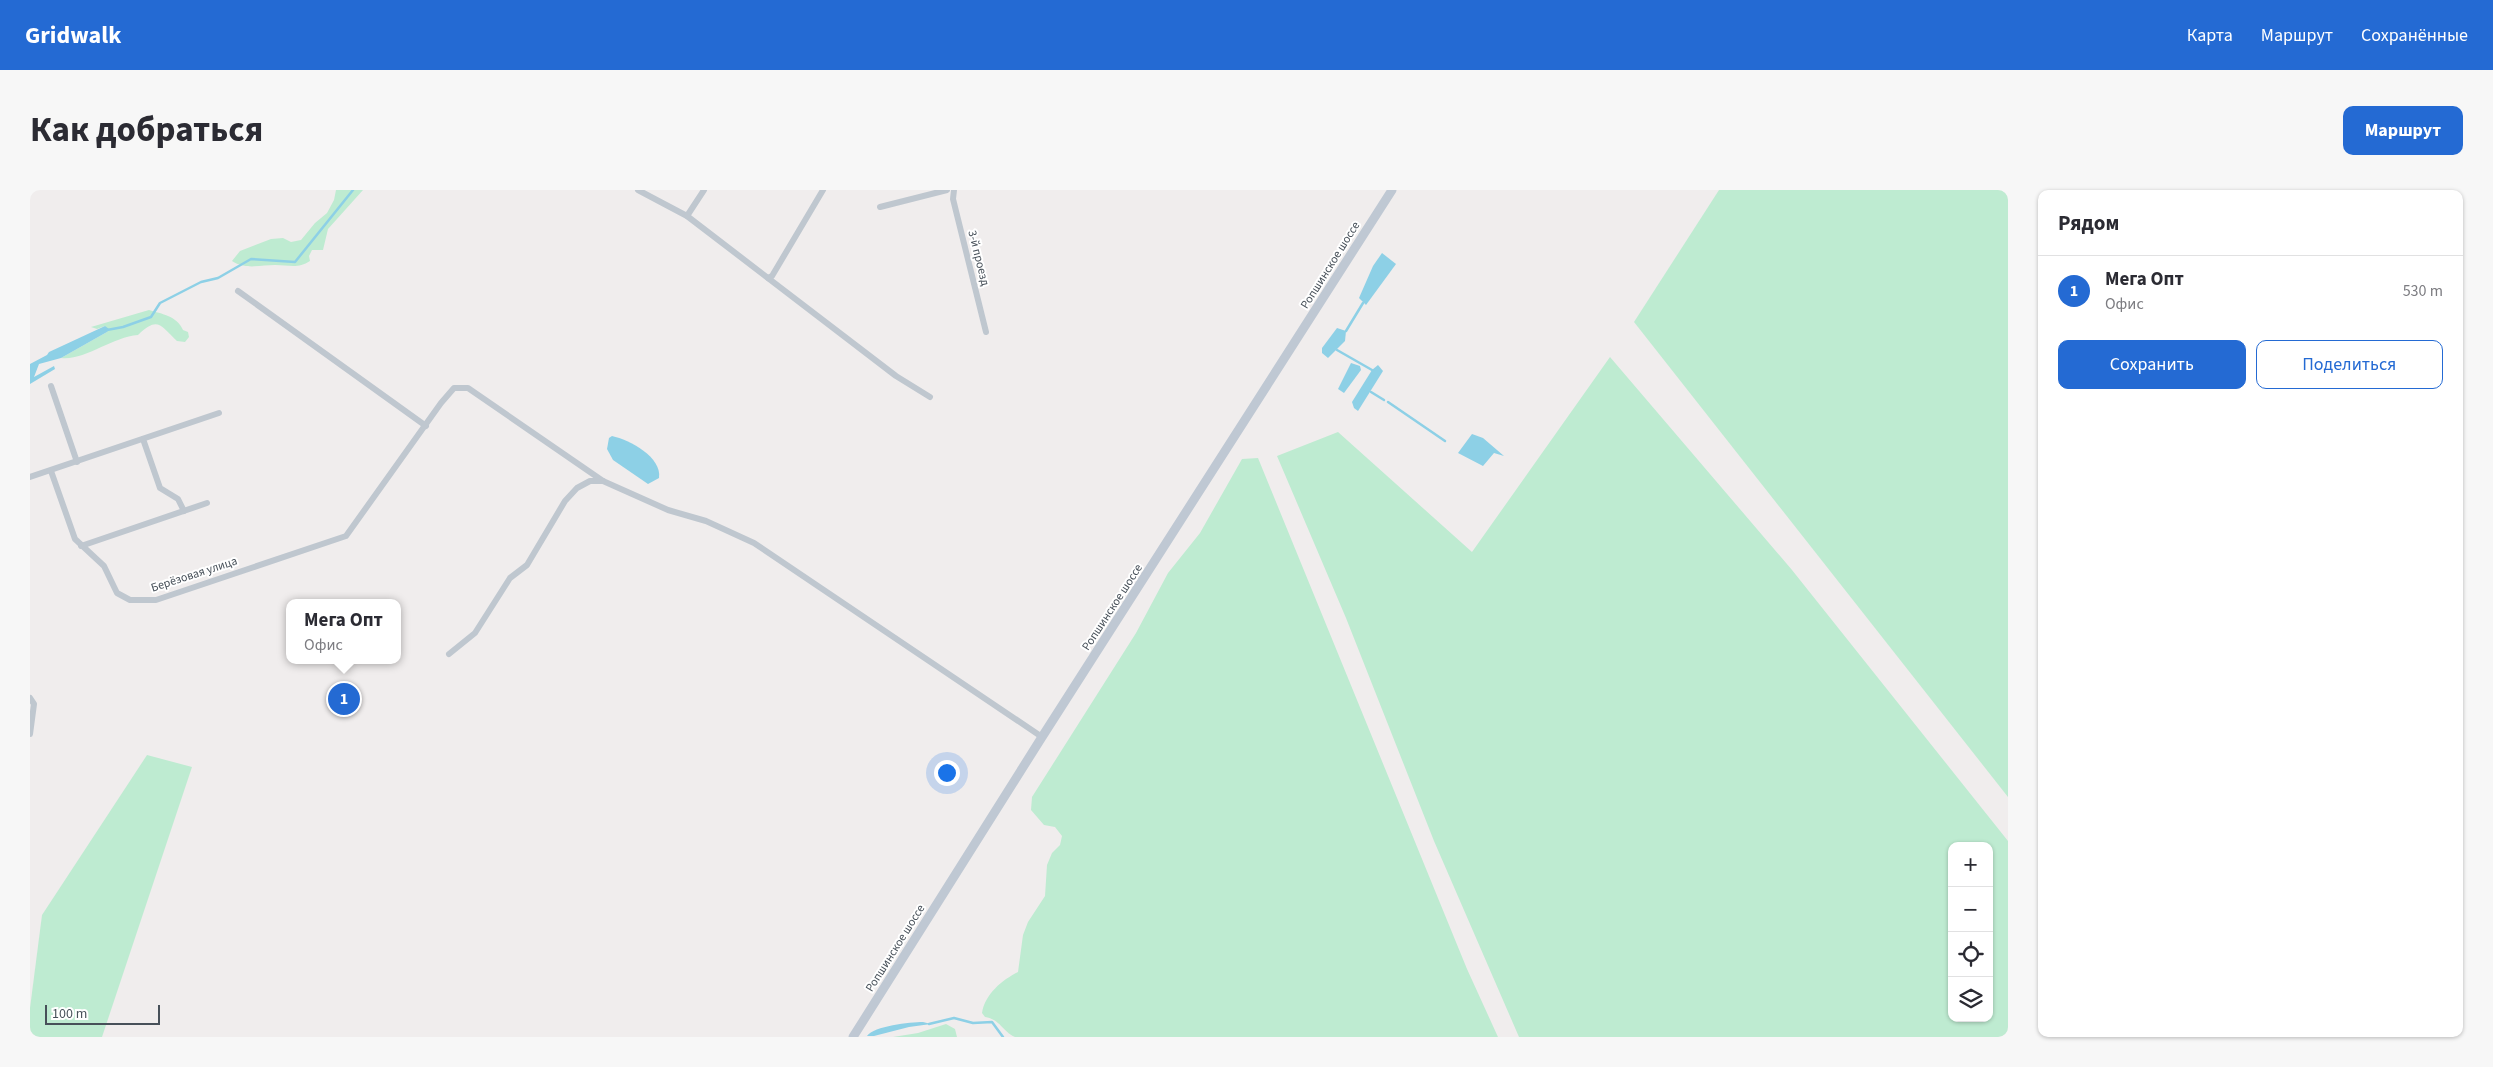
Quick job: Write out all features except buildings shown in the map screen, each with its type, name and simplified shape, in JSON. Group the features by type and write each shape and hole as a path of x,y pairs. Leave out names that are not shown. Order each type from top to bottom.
{"main road":[{"name":"Ропшинское шоссе","path":"854,1037 1042,737 1391,191"}],"street":[{"path":"638,190 687,216 896,376 930,397"},
{"path":"687,216 704,190"},
{"path":"768,278 772,276 824,190"},
{"path":"880,207 947,190"},
{"name":"3-й проезд","path":"954,190 953,199 986,332"},
{"path":"238,291 426,426"},
{"path":"51,386 77,462"},
{"name":"Берёзовая улица","path":"50,471 71,532 81,546 104,566 117,593 130,600 156,600 346,536 454,388 468,388 603,481"},
{"path":"30,477 219,413"},
{"path":"142,439 160,488 178,498 184,511"},
{"path":"449,654 475,633 510,578 527,565 565,501 577,488 590,481 603,481 668,510 706,522 754,543 1042,737"},
{"path":"81,546 206,503"},
{"path":"30,698 34,704 30,734"}],"green space":[{"path":"336,190 363,190 328,229 323,250 312,250 309,256 310,261 297,266 253,266 237,264 232,261 240,251 271,239 283,238 291,242 301,240 315,223 327,213 334,200"},
{"path":"1719,190 2008,190 2008,797 1634,322"},
{"path":"149,310 164,314 173,319 183,330 188,332 189,337 185,342 177,341 162,327 155,324 138,335 118,340 89,353 70,358 61,358 107,332 105,326 97,329 91,327"},
{"path":"1610,357 1792,570 2008,841 2008,1037 1519,1037 1434,841 1346,618 1277,456 1338,432 1472,552"},
{"path":"1258,458 1467,969 1498,1037 1015,1037 982,1013 990,994 995,988 1018,972 1023,935 1028,922 1045,896 1047,865 1052,853 1060,845 1062,836 1055,827 1044,825 1031,810 1032,797 1136,633 1168,573 1200,533 1242,459"},
{"path":"147,755 192,767 102,1037 30,1037 30,1008 42,915"},
{"path":"946,1024 955,1029 957,1037 893,1037 918,1033"}],"water":[{"path":"1382,253 1396,264 1366,305 1359,298 1373,266"},
{"path":"105,326 109,329 107,332 61,358 39,364 34,377 54,366 55,369 30,384 30,364 49,352"},
{"path":"1337,328 1346,331 1345,341 1328,358 1322,353 1322,348"},
{"path":"1351,363 1360,366 1361,370 1344,393 1338,389"},
{"path":"1378,365 1383,371 1358,411 1354,408 1352,402 1372,370"},
{"path":"1472,434 1483,438 1504,456 1494,453 1483,466 1458,453"},
{"path":"612,436 627,441 650,457 659,470 659,478 648,484 613,460 607,449 609,438"},
{"path":"923,1022 931,1024 867,1036 884,1027"}],"waterway":[{"path":"107,330 123,327 151,317 160,303 201,282 218,278 251,259 295,262 353,190"},
{"path":"1346,331 1363,303"},
{"path":"1337,350 1372,370"},
{"path":"1371,392 1384,400"},
{"path":"1388,402 1445,441"},
{"path":"929,1024 954,1018 973,1023 992,1022 1003,1037"}],"place":[{"name":"Мега Опт","path":"344,699"}]}
